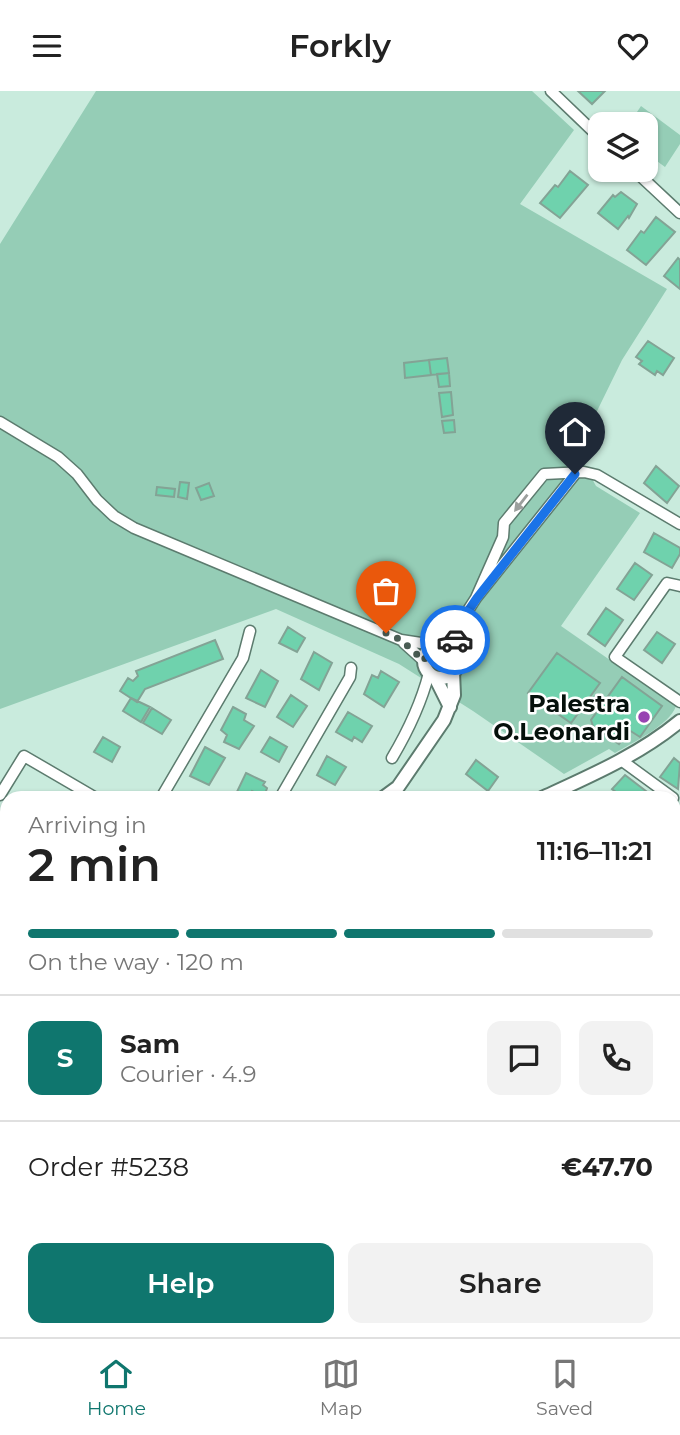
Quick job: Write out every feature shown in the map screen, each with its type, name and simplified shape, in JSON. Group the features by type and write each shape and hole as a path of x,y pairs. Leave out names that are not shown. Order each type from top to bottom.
{"street":[{"path":"551,91 588,126"},
{"path":"647,182 680,213"},
{"path":"0,422 58,457 114,516 134,528 401,640 447,645 456,654"},
{"path":"477,598 503,537 504,523 544,474 584,472 608,479 678,519"},
{"path":"392,758 419,706 429,670 428,649 456,629 477,598 575,474"},
{"path":"680,586 667,583 615,657 680,702"},
{"path":"401,640 429,670 441,678 453,673 457,667 456,629"},
{"path":"164,791 243,658 250,631"},
{"path":"284,791 350,677 351,668"},
{"path":"429,670 450,707"},
{"path":"399,791 450,707 454,695 453,673"},
{"path":"557,791 621,760 680,721"},
{"path":"2,791 24,756 84,791"},
{"path":"621,760 663,791"}],"green space":[{"path":"96,91 532,91 574,130 520,204 667,289 622,360 577,452 596,486 640,513 561,626 676,706 666,720 650,733 615,753 609,749 564,774 399,664 276,609 0,709 0,244"},
{"path":"641,106 649,112 637,112"},
{"path":"658,119 680,135 680,144 665,167 658,162"}],"building":[{"path":"578,91 605,91 592,104"},
{"path":"570,171 588,185 560,218 540,203 555,185 558,187"},
{"path":"621,192 637,204 629,218 628,216 618,229 598,213 613,195 615,197"},
{"path":"656,217 675,232 646,265 627,250"},
{"path":"678,258 680,260 680,289 664,276"},
{"path":"648,341 674,358 663,375 657,371 655,375 639,364 642,361 636,357"},
{"path":"447,358 449,373 431,375 429,360"},
{"path":"429,360 431,375 405,378 404,363"},
{"path":"449,373 450,386 439,387 437,374"},
{"path":"451,392 453,415 442,417 439,393"},
{"path":"454,420 455,432 444,433 442,421"},
{"path":"656,466 679,486 667,503 644,483"},
{"path":"180,482 189,483 187,499 178,497"},
{"path":"209,483 214,496 201,500 196,488"},
{"path":"157,487 175,489 174,497 156,495"},
{"path":"654,533 680,548 680,554 672,568 644,552"},
{"path":"635,563 652,575 634,600 617,589"},
{"path":"606,608 623,620 605,646 588,634"},
{"path":"288,627 305,638 297,652 279,643"},
{"path":"657,632 675,644 662,663 644,650"},
{"path":"215,640 223,659 145,689 137,702 120,691 128,678 133,681 138,676 136,671"},
{"path":"314,652 332,663 319,690 301,679"},
{"path":"557,653 600,683 571,723 528,693"},
{"path":"261,670 278,681 265,707 246,698"},
{"path":"381,671 399,682 384,707 364,694 372,675 378,678"},
{"path":"622,677 662,706 640,737 629,730 619,744 593,726 591,720"},
{"path":"291,695 307,706 293,727 277,717"},
{"path":"131,698 150,707 141,722 123,711"},
{"path":"233,707 246,714 244,720 254,726 239,749 224,742 227,735 221,730"},
{"path":"152,708 171,720 162,734 143,723"},
{"path":"348,712 372,726 362,742 354,737 352,741 336,732"},
{"path":"103,737 120,747 112,762 94,752"},
{"path":"270,737 287,747 279,762 261,752"},
{"path":"205,747 225,758 209,785 190,776"},
{"path":"327,756 346,767 335,785 317,775"},
{"path":"674,758 680,763 678,789 660,777"},
{"path":"476,760 498,777 488,791 466,774"},
{"path":"246,773 265,782 263,785 267,788 266,791 237,791"},
{"path":"625,775 646,791 615,791 612,789"}],"way so far":[{"path":"386,633 401,640 424,661 428,649 434,645 447,645 456,654 455,640"}],"place":[{"name":"Palestra O.Leonardi","path":"644,717"}],"route":[{"path":"455,640 456,629 463,617 575,474"}]}
